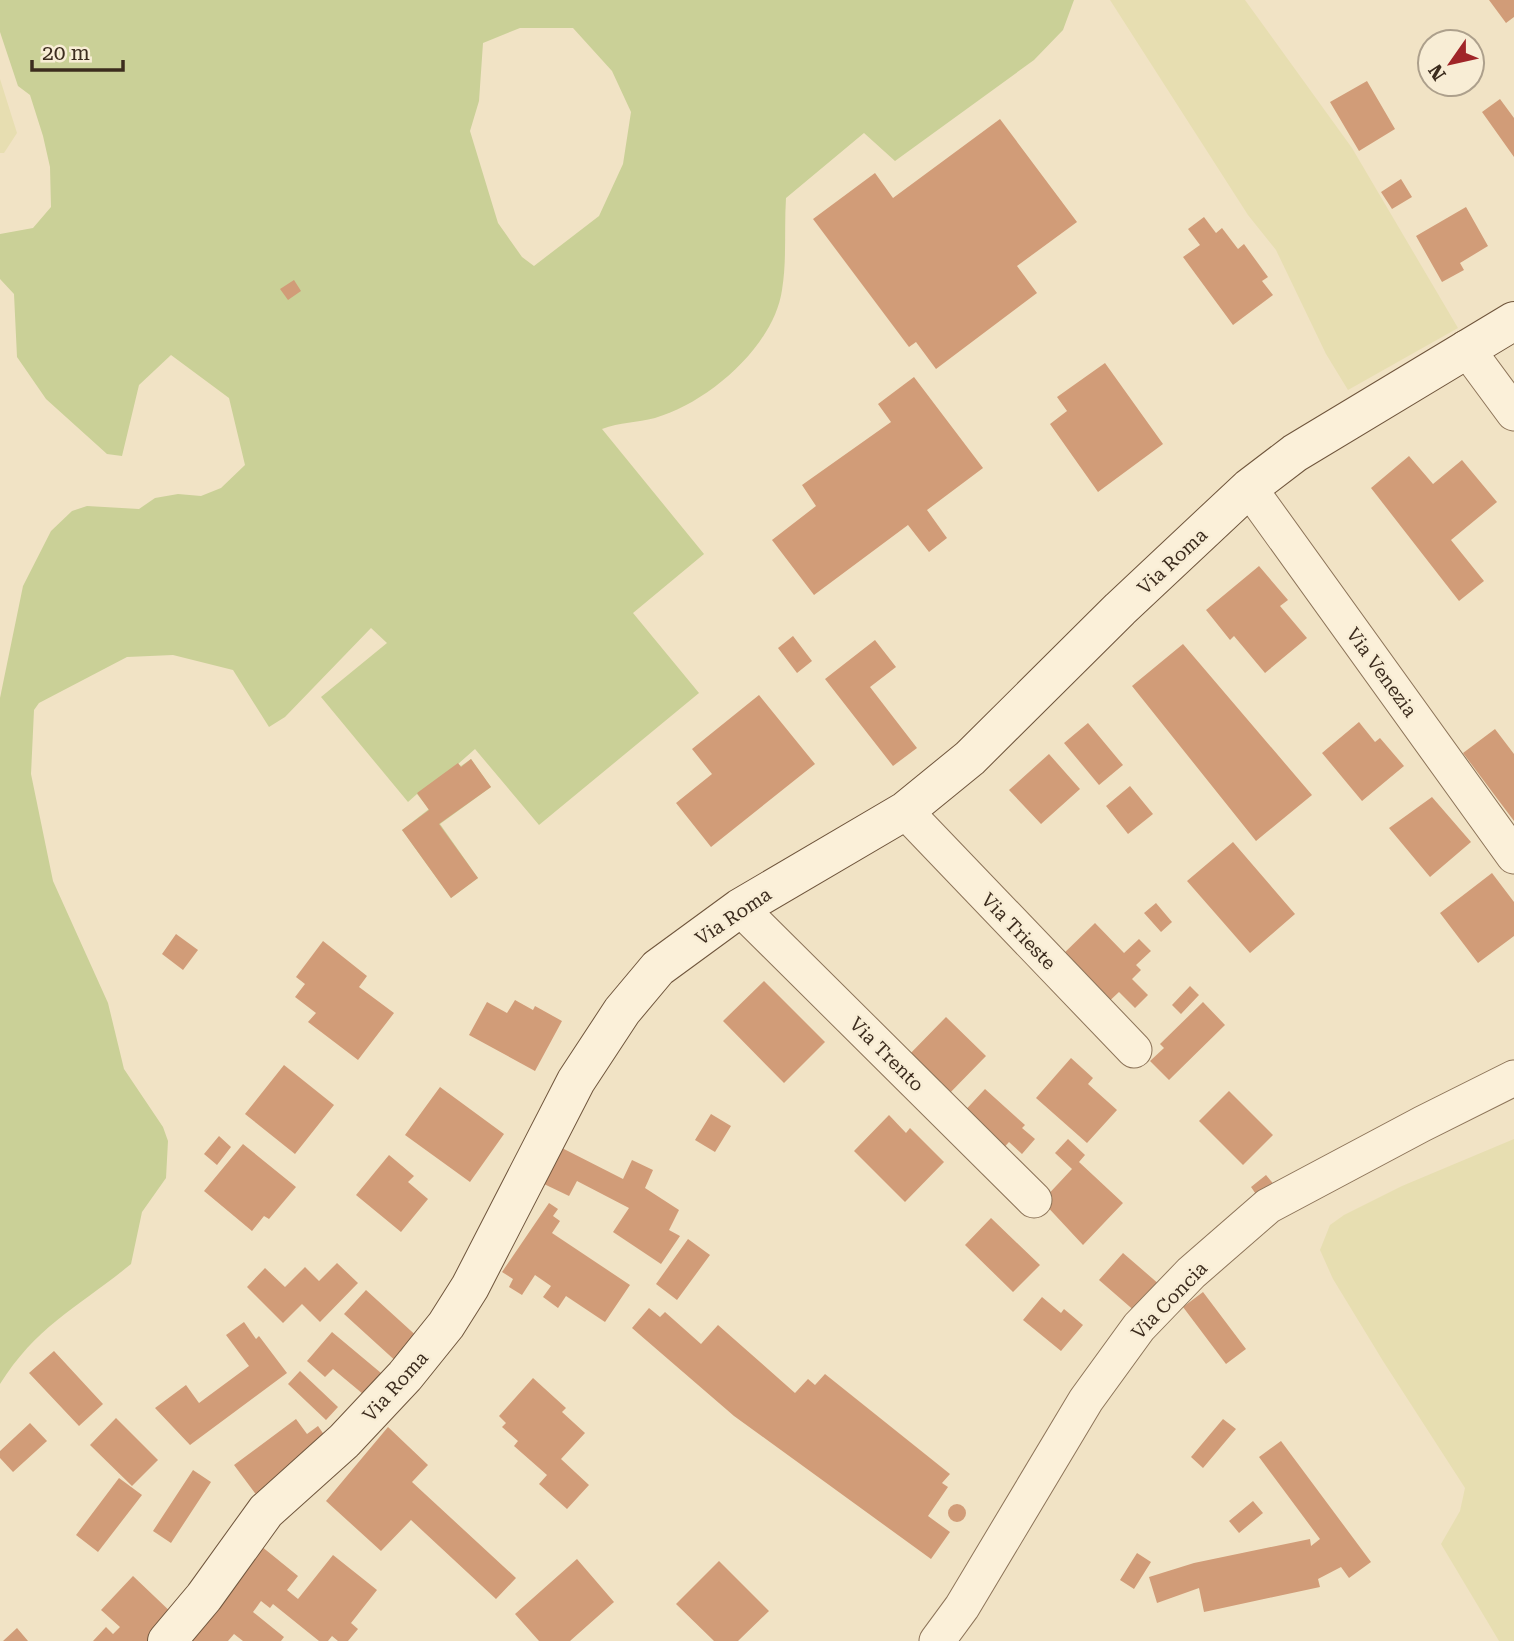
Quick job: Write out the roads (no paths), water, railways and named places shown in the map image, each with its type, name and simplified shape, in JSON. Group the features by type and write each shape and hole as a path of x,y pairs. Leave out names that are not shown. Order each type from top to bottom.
{"main road":[{"name":"Via Roma","path":"167,1641 204,1597 266,1511 344,1441 405,1376 446,1325 470,1287 576,1080 622,1011 658,968 740,908 905,811 970,758 1120,609 1249,488 1295,453 1514,321"}],"street":[{"path":"1466,348 1514,414"},
{"name":"Via Venezia","path":"1249,488 1514,856"},
{"name":"Via Trieste","path":"905,811 1134,1050"},
{"name":"Via Trento","path":"740,908 1034,1200"},
{"name":"Via Concia","path":"937,1641 962,1607 1086,1400 1139,1327 1191,1273 1268,1206 1514,1079"}]}
